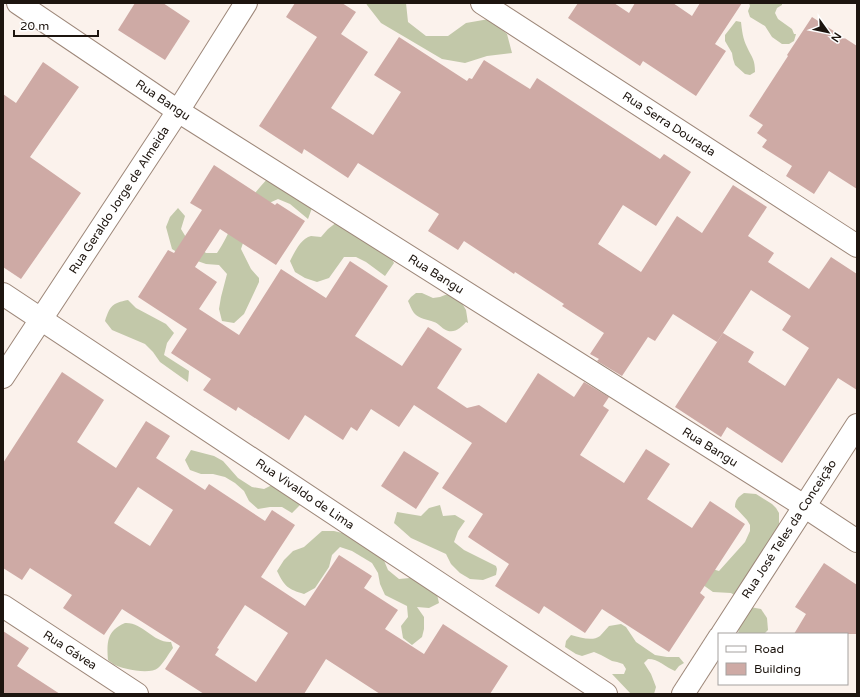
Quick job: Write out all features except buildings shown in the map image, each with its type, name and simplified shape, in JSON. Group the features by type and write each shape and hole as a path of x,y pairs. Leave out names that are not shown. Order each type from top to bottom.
{"street":[{"name":"Rua Bangu","path":"18,3 178,111 804,506 857,541"},
{"name":"Rua Geraldo Jorge de Almeida","path":"3,377 178,111 246,3"},
{"name":"Rua Serra Dourada","path":"482,3 857,246"},
{"name":"Rua Vivaldo de Lima","path":"3,294 606,694"},
{"name":"Rua José Teles da Conceição","path":"723,633 857,425"},
{"name":"Rua Gávea","path":"3,606 137,694"},
{"path":"683,694 718,640"}],"green space":[{"path":"366,3 406,3 408,22 426,36 448,36 466,23 489,19 507,34 512,53 487,56 465,63 442,59 381,23"},
{"path":"749,3 782,3 782,5 777,8 775,13 778,19 792,29 794,34 796,34 794,41 789,44 782,44 772,37 765,26 750,17 748,11 750,6"},
{"path":"736,21 741,22 745,41 754,61 755,72 750,75 745,74 735,65 732,53 725,41 725,35"},
{"path":"269,177 312,208 308,219 290,204 278,199 267,204 246,234 241,249 251,269 259,278 259,282 244,314 234,323 222,321 219,309 227,274 219,265 206,264 183,256 172,249 166,227 170,217 178,208 185,216 181,229 187,239 206,253 217,253 238,216"},
{"path":"337,222 383,243 394,263 385,276 366,262 356,257 344,257 329,278 317,282 305,278 295,272 290,261 301,243 307,237 321,237"},
{"path":"416,293 422,293 433,298 451,294 460,300 466,310 468,323 466,322 454,331 447,331 438,324 418,317 413,312 408,301"},
{"path":"128,300 136,308 166,324 174,333 167,343 164,355 189,371 188,382 160,362 145,344 112,330 105,321 112,306 118,302"},
{"path":"191,450 214,456 223,461 238,478 252,487 264,489 274,484 300,500 300,505 292,513 282,507 258,509 249,501 244,491 225,477 213,474 201,474 190,470 185,460"},
{"path":"744,493 756,494 772,504 779,513 779,526 736,596 731,593 713,592 696,580 702,566 719,571 745,542 750,531 750,525 735,507 737,499"},
{"path":"440,505 443,516 455,515 465,521 458,531 454,542 464,550 496,566 496,575 483,580 470,579 460,573 451,564 446,554 411,538 394,523 397,512 421,516 429,508"},
{"path":"322,531 334,531 355,536 383,558 388,570 399,579 420,575 436,590 439,603 429,608 417,607 424,617 422,637 412,645 403,638 401,626 408,617 407,606 385,595 380,584 378,573 372,563 352,551 340,547 332,555 329,567 315,588 304,594 294,591 282,581 277,571 284,560 293,551 304,547"},
{"path":"750,607 761,609 767,618 768,630 765,633 738,633 739,628"},
{"path":"125,623 137,626 159,639 171,642 173,648 158,668 149,671 129,669 117,666 108,660 109,638 114,630"},
{"path":"621,624 626,627 636,642 655,655 679,657 684,663 675,671 652,659 648,659 644,663 651,674 656,687 654,694 631,694 612,674 624,674 626,669 623,664 612,661 594,652 582,656 565,647 566,641 571,635 593,639 600,636 609,626"}]}
